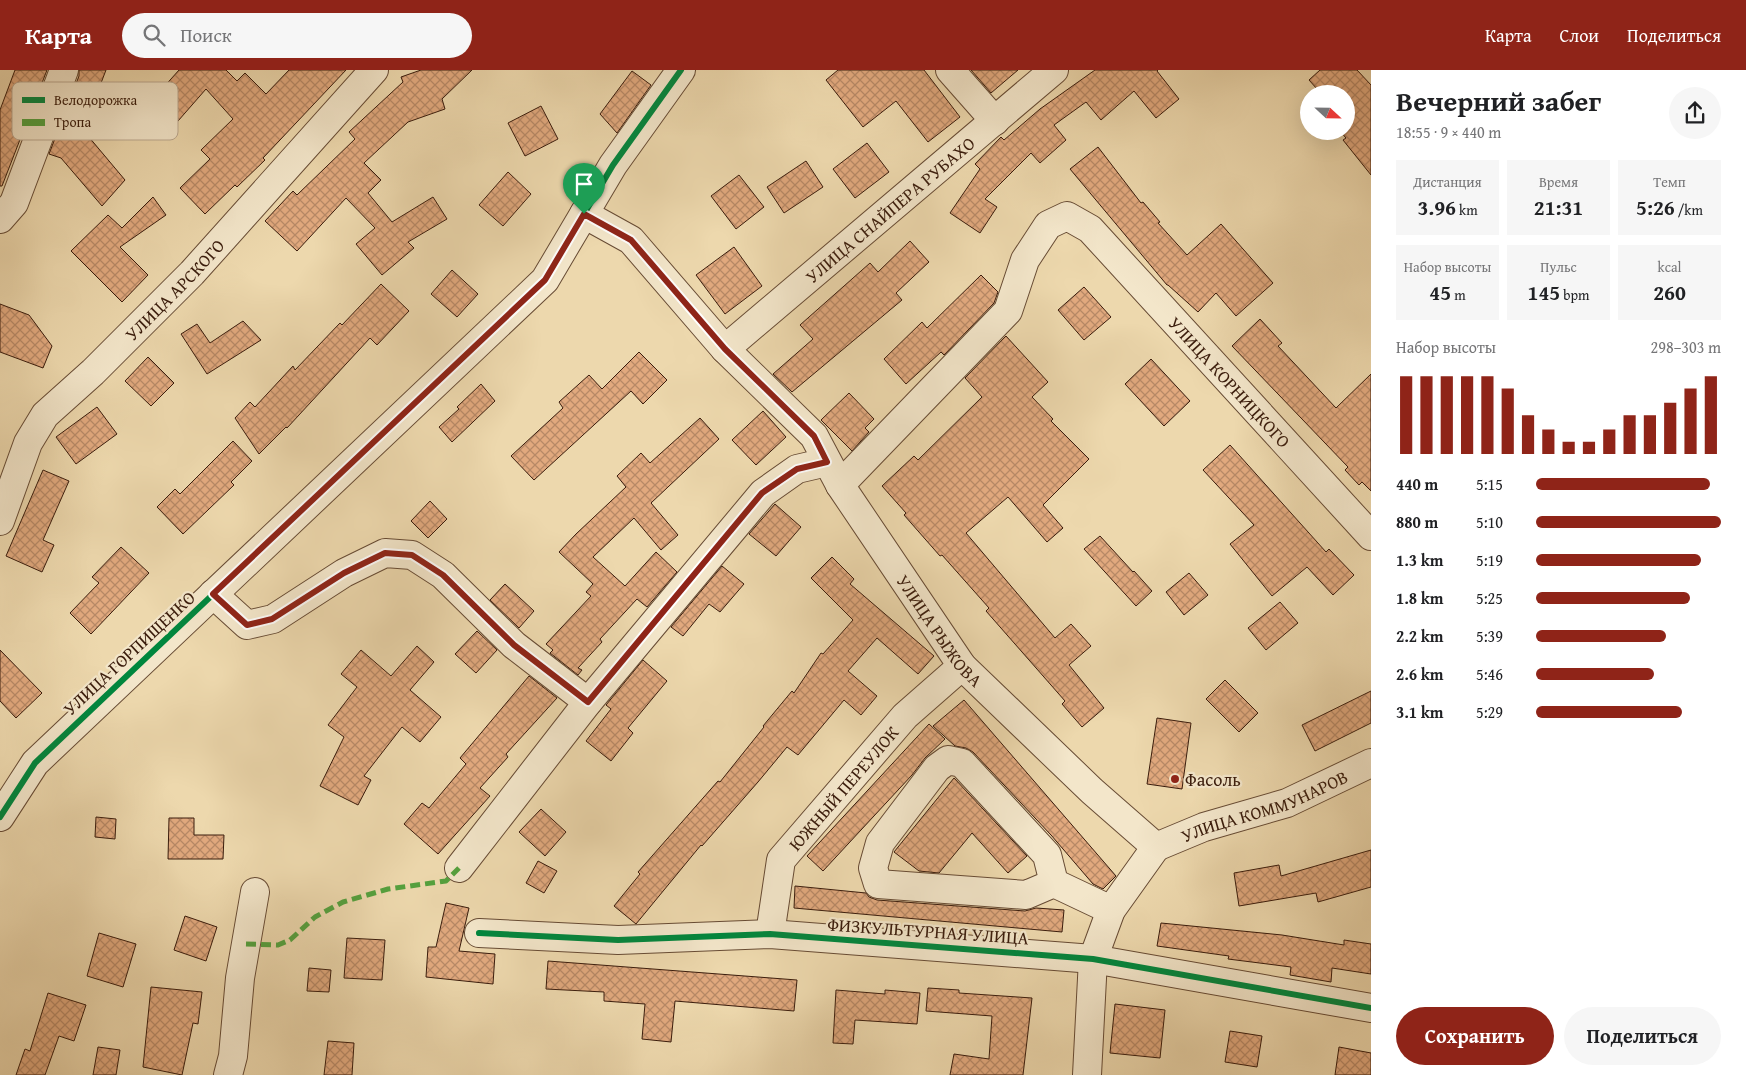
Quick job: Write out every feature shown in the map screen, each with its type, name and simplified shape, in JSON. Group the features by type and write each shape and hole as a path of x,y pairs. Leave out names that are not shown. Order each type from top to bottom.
{"street":[{"path":"59,82 64,70"},
{"name":"УЛИЦА АРСКОГО","path":"0,521 28,443 45,415 93,372 192,273 374,70"},
{"name":"УЛИЦА ГОРПИЩЕНКО","path":"0,817 35,762 545,280 613,165 681,70"},
{"path":"950,70 995,121"},
{"name":"УЛИЦА СНАЙПЕРА РУБАХО","path":"725,349 1054,70"},
{"path":"0,219 14,203 38,140"},
{"name":"УЛИЦА РЫЖОВА","path":"584,214 631,240 725,349 814,436 833,473 962,666 1092,791 1156,847"},
{"name":"УЛИЦА КОРНИЦКОГО","path":"833,473 1008,311 1025,260 1048,224 1067,216 1090,229 1371,536"},
{"path":"459,868 588,702 762,493 797,469 833,473"},
{"path":"213,594 247,625 272,619 344,573 385,553 412,555 443,575 514,645 588,702"},
{"name":"ЮЖНЫЙ ПЕРЕУЛОК","path":"770,934 781,860 905,716 962,666"},
{"path":"1054,883 1047,855 962,763 948,760 937,768 880,843 873,868 878,884 1026,895 1054,883 1111,910"},
{"name":"УЛИЦА КОММУНАРОВ","path":"1156,847 1204,827 1287,803 1371,763"},
{"path":"1087,1075 1093,959 1111,910 1156,847"},
{"path":"228,1075 232,1056 240,978 255,892"},
{"name":"ФИЗКУЛЬТУРНАЯ УЛИЦА","path":"479,933 618,940 770,934 1093,959 1371,1008"}],"building":[{"path":"15,70 47,70 42,82 12,82 12,140 20,140 2,186 0,186 0,110"},
{"path":"79,70 106,70 101,82 77,82"},
{"path":"179,70 226,70 237,81 245,73 266,94 289,70 346,70 263,158 265,160 205,214 180,188 210,159 201,150 233,119 206,89 178,121 178,82 168,82"},
{"path":"421,70 472,70 442,99 445,109 408,122 364,163 381,180 368,193 392,222 433,197 447,219 408,242 414,248 382,275 356,244 375,228 346,198 297,251 265,221 293,191 297,195 355,139 349,132 403,82 401,77"},
{"path":"838,70 924,70 960,117 928,142 896,101 863,127 826,80"},
{"path":"971,70 1018,70 991,93"},
{"path":"1095,70 1158,70 1179,99 1156,118 1134,91 1101,120 1086,102 1054,125 1066,140 1040,163 1031,153 985,199 997,207 980,233 950,213 980,169 975,164 1001,137 1004,140 1040,109"},
{"path":"1320,70 1357,70 1371,85 1371,175 1343,140 1355,140 1355,85 1313,85 1309,80"},
{"path":"632,71 651,85 617,133 600,114"},
{"path":"541,106 558,139 525,156 508,123"},
{"path":"54,140 91,140 125,180 102,206 61,158 49,154"},
{"path":"867,143 889,172 855,198 833,169"},
{"path":"1098,147 1141,203 1143,202 1160,222 1158,223 1187,255 1221,224 1273,283 1236,316 1216,293 1198,312 1167,285 1070,169"},
{"path":"806,161 823,187 784,213 767,187"},
{"path":"508,172 531,194 503,226 479,205"},
{"path":"739,175 764,207 736,229 711,196"},
{"path":"153,197 166,215 120,247 148,275 122,302 71,251 108,215 122,228"},
{"path":"910,241 929,262 896,293 902,300 792,392 773,374 813,339 800,325 870,263 878,272"},
{"path":"734,247 762,286 725,314 696,275"},
{"path":"452,270 478,294 457,317 431,294"},
{"path":"981,275 998,292 994,303 944,355 941,352 906,384 884,359 922,322 927,328"},
{"path":"381,284 409,311 377,345 370,338 287,428 259,454 235,418 250,402 255,407 293,366 295,370"},
{"path":"1084,287 1111,317 1084,340 1058,310"},
{"path":"0,304 29,315 52,346 43,368 0,352"},
{"path":"1260,319 1282,343 1278,346 1336,408 1371,374 1371,491 1362,482 1359,485 1345,470 1348,467 1232,346"},
{"path":"243,321 261,340 207,374 181,334 197,324 210,343"},
{"path":"1006,336 1048,382 1032,397 1053,419 1051,421 1089,459 1043,505 1063,528 1047,542 1008,497 966,533 1055,638 1071,624 1091,646 1069,665 1104,708 1082,727 1062,704 1065,701 986,611 989,608 904,515 906,513 882,486 914,456 918,460 982,397 965,378"},
{"path":"639,352 667,380 643,404 631,391 534,480 511,456 563,408 559,402 589,375 602,389"},
{"path":"148,357 174,383 151,406 125,381"},
{"path":"1151,359 1190,401 1164,426 1125,384"},
{"path":"481,384 495,401 452,442 439,427 459,409 457,407"},
{"path":"849,393 874,419 865,428 869,432 852,451 821,420"},
{"path":"97,407 117,434 76,464 56,437"},
{"path":"763,411 786,437 756,465 732,440"},
{"path":"700,418 719,439 651,503 678,535 661,550 634,518 593,557 625,586 656,552 677,572 647,607 637,599 600,639 602,642 578,668 582,670 578,675 550,653 553,650 546,644 591,596 586,592 593,584 559,552 626,487 617,476 641,453 650,463"},
{"path":"233,441 252,461 231,482 234,485 183,534 157,507 175,489 180,494"},
{"path":"1230,445 1326,552 1329,549 1354,575 1333,595 1307,567 1272,596 1230,544 1254,525 1203,470"},
{"path":"43,470 69,481 43,540 54,545 42,572 6,556"},
{"path":"430,501 447,519 428,538 411,521"},
{"path":"775,504 801,527 776,556 749,534"},
{"path":"1100,536 1152,591 1136,606 1084,549"},
{"path":"121,547 149,573 91,634 70,613 99,583 92,577"},
{"path":"832,557 854,579 850,584 934,656 918,674 877,638 848,671 877,696 861,715 844,700 798,755 787,747 701,845 636,924 614,906 640,874 638,872 718,781 720,782 792,691 794,693 821,653 823,654 853,620 811,578"},
{"path":"722,566 744,584 720,612 709,604 683,636 671,627"},
{"path":"1189,573 1208,595 1184,615 1166,592"},
{"path":"505,584 534,611 519,628 490,600"},
{"path":"1280,602 1298,623 1266,650 1248,628"},
{"path":"477,631 497,650 476,673 455,654"},
{"path":"417,646 434,662 410,690 441,717 420,742 402,727 364,776 371,780 358,805 320,786 344,737 328,725 357,687 341,674 361,650 391,676"},
{"path":"0,650 42,693 16,718 0,701"},
{"path":"643,660 667,681 628,728 633,733 611,761 586,741 611,709 606,705"},
{"path":"529,676 557,698 506,754 508,757 480,788 490,796 438,854 404,824 422,803 429,808 466,764 460,758"},
{"path":"1225,680 1258,713 1239,732 1206,699"},
{"path":"1371,691 1371,723 1315,751 1302,725"},
{"path":"964,700 1116,876 1103,889 1093,884 1051,835 973,752 966,748 955,746 933,726"},
{"path":"1157,718 1191,723 1182,789 1147,784"},
{"path":"929,724 945,739 925,758 912,775 823,871 807,856"},
{"path":"954,778 1027,856 1008,873 972,833 939,873 919,871 894,852"},
{"path":"541,809 566,832 545,856 519,832"},
{"path":"96,817 116,819 115,839 95,837"},
{"path":"169,818 194,818 194,835 224,835 223,859 168,859"},
{"path":"1371,850 1371,887 1318,902 1316,893 1239,906 1234,873 1279,865 1281,876"},
{"path":"538,861 557,871 544,893 526,883"},
{"path":"795,886 866,893 869,897 877,900 1025,911 1036,908 1064,910 1062,932 794,908"},
{"path":"446,903 469,908 459,951 495,954 493,984 426,977 428,947 436,947"},
{"path":"185,916 217,927 206,961 174,950"},
{"path":"1161,923 1282,935 1344,945 1344,940 1371,944 1371,974 1332,968 1331,982 1290,975 1291,967 1228,959 1229,956 1157,946"},
{"path":"99,933 136,944 123,987 87,976"},
{"path":"347,938 385,940 382,980 344,978"},
{"path":"548,961 797,980 794,1011 675,1001 671,1042 642,1039 645,1004 604,1001 604,992 546,989"},
{"path":"309,968 331,970 329,992 307,991"},
{"path":"151,987 202,992 198,1024 193,1023 182,1075 143,1067"},
{"path":"928,988 959,990 959,993 1032,998 1023,1075 950,1075 954,1054 989,1059 992,1016 926,1011"},
{"path":"836,990 885,994 885,990 920,993 917,1024 855,1020 853,1044 833,1043"},
{"path":"48,993 86,1005 74,1041 59,1036 45,1075 16,1075 25,1049 30,1051"},
{"path":"1115,1004 1165,1010 1160,1058 1110,1053"},
{"path":"1230,1031 1262,1036 1257,1067 1225,1062"},
{"path":"328,1041 354,1043 352,1075 324,1075"},
{"path":"98,1047 120,1050 116,1075 93,1075"},
{"path":"1339,1047 1371,1053 1371,1075 1335,1075"}],"marked path":[{"path":"246,944 278,945 290,940 315,917 343,902 388,889 446,881 459,868"}],"cycle path":[{"path":"0,817 35,763 545,280 613,165 681,70"},
{"path":"479,933 618,940 770,934 1093,959 1371,1008"}],"place":[{"name":"Фасоль","path":"1175,779"}],"route":[{"path":"584,214 631,240 725,349 814,436 827,462 797,469 762,493 588,702 514,645 443,575 412,555 385,553 344,573 272,619 247,625 213,594 545,280 584,214"}]}
